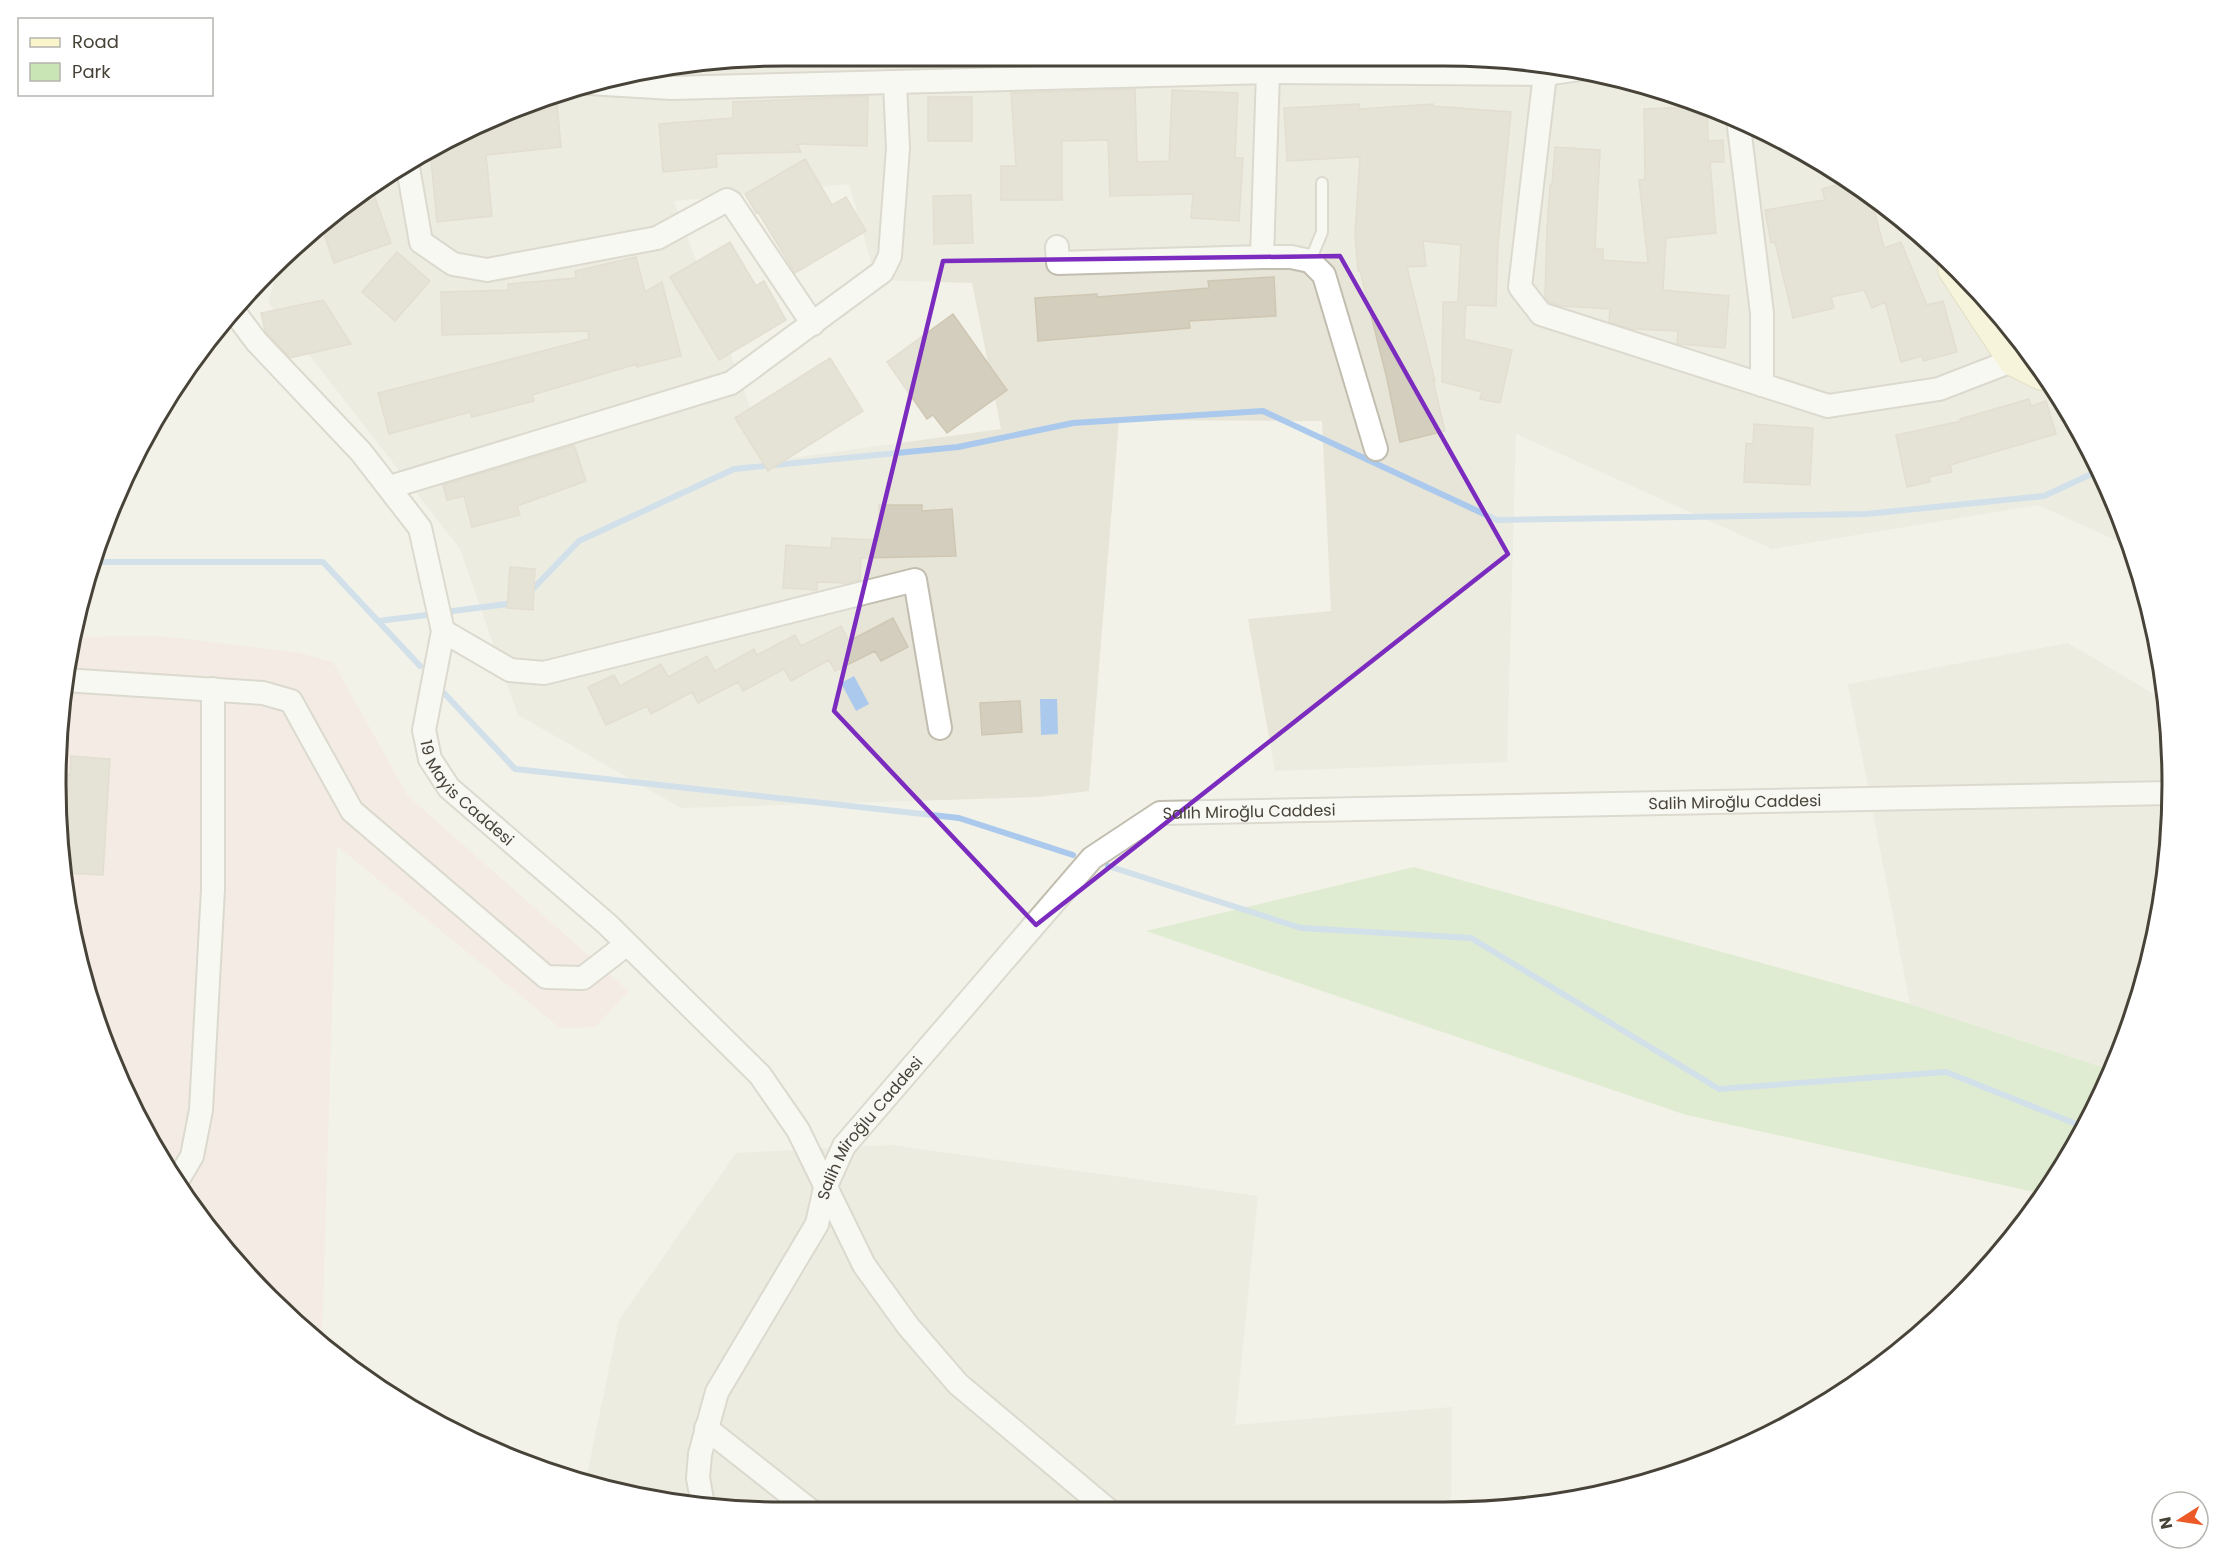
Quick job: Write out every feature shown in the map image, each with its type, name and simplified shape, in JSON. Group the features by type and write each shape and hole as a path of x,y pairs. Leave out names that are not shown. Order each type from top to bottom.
{"street":[{"path":"642,80 672,79 895,84 1156,66"},
{"path":"1184,66 1268,72 1545,74 1520,287 1541,314 1828,406 1939,389 2014,360"},
{"path":"1262,257 1268,72"},
{"path":"390,487 731,383 882,272 890,256 898,148 895,84"},
{"path":"1739,130 1762,313 1762,385"},
{"path":"409,172 420,242 453,264 487,270 657,238 727,200 731,202 813,324"},
{"path":"1057,247 1058,263 1262,257 1292,257 1310,261 1324,275 1376,449"},
{"path":"1976,302 2014,360 2028,367"},
{"name":"19 Mayis Caddesi","path":"238,318 256,341 361,452 420,528 443,631 424,730 429,759 449,788 627,944 760,1075 798,1130 825,1188"},
{"path":"443,631 510,670 544,673 915,580 940,728"},
{"path":"74,681 263,693 291,701 352,811 546,977 583,978 627,944"},
{"path":"181,1174 192,1156 201,1110 213,890 213,690"},
{"name":"Salih Miroğlu Caddesi","path":"1099,1502 958,1384 908,1326 864,1265 825,1188 844,1146 1092,858 1160,813 2162,793"},
{"path":"701,1497 698,1478 700,1454 717,1392 817,1224 825,1188"},
{"path":"706,1428 801,1502"}],"lane":[{"path":"1310,261 1322,232 1322,183"}],"highlighted area":[{"path":"1340,256 1508,554 1036,925 834,711 943,261"}],"shaded area":[{"path":"784,66 1444,66 1538,72 1630,90 1719,121 1803,162 1881,214 1952,276 2014,347 2066,425 2088,466 2120,542 2038,505 1772,549 1516,434 1507,762 1275,771 1248,619 1331,611 1322,421 1119,420 1089,791 1039,797 681,808 518,715 460,549 268,302 276,276 311,244 347,214 425,162 466,140 553,104 598,90 644,80 690,72","holes":["849,184 876,280 972,283 1001,429 770,461 674,201"]},
{"path":"159,636 296,652 333,662 408,796 629,991 595,1027 560,1028 337,846 322,1333 276,1292 244,1257 187,1183 140,1102 104,1015 90,970 80,924 72,878 68,831 66,784 68,737 72,690 82,637"},
{"path":"2068,643 2156,696 2162,784 2156,878 2138,970 2124,1015 2103,1067 1910,1004 1848,684"},
{"path":"891,1145 1258,1196 1235,1425 1452,1407 1451,1502 784,1502 690,1496 587,1475 619,1320 736,1153"}],"green space":[{"path":"1414,867 1910,1004 2103,1067 2066,1143 2035,1192 1686,1115 1146,931"}],"water":[{"path":"854,676 869,704 856,711 841,683"},
{"path":"1040,699 1057,699 1058,734 1041,735"}],"building":[{"path":"1135,89 1137,162 1169,161 1172,90 1238,93 1235,158 1243,158 1239,221 1191,218 1193,194 1110,196 1108,140 1062,141 1062,200 1001,200 1001,166 1016,166 1011,93"},
{"path":"868,96 867,146 797,144 801,152 716,154 717,167 663,172 659,124 733,118 733,102"},
{"path":"928,97 972,97 972,141 928,141"},
{"path":"557,104 561,147 486,155 492,216 437,222 431,159 466,140"},
{"path":"1359,104 1360,109 1433,104 1433,106 1511,112 1498,245 1496,306 1466,305 1464,339 1512,350 1500,403 1480,399 1482,392 1442,382 1443,302 1458,302 1461,245 1423,241 1426,266 1407,267 1445,431 1400,442 1387,379 1360,271 1358,271 1355,234 1360,157 1287,161 1284,108"},
{"path":"1683,107 1707,116 1708,141 1723,140 1724,162 1710,162 1716,233 1666,238 1663,290 1729,296 1725,348 1679,344 1677,343 1678,331 1631,329 1609,322 1610,309 1560,306 1549,302 1545,297 1547,228 1555,147 1600,150 1595,249 1603,249 1603,260 1648,263 1639,180 1645,179 1644,109"},
{"path":"805,159 832,205 846,197 866,231 795,273 745,194"},
{"path":"1839,184 1874,209 1884,248 1901,242 1927,305 1943,301 1957,352 1923,361 1922,356 1901,362 1885,302 1872,308 1864,290 1831,297 1834,308 1793,318 1775,242 1771,243 1765,210 1825,200 1822,189"},
{"path":"374,195 391,243 334,263 324,233"},
{"path":"971,195 973,243 934,244 933,196"},
{"path":"730,242 756,286 764,281 786,320 719,360 670,277"},
{"path":"397,252 430,281 395,321 362,292"},
{"path":"636,257 645,292 662,282 681,356 637,367 637,364 532,395 534,401 472,417 470,412 389,434 378,393 589,339 588,331 442,335 441,292 508,290 508,284 576,278 575,271"},
{"path":"1274,277 1276,316 1189,321 1190,328 1038,341 1035,298 1097,294 1097,297 1209,288 1208,281"},
{"path":"323,300 351,344 290,358 265,331 261,313"},
{"path":"953,314 1007,390 947,433 933,415 927,419 887,362"},
{"path":"830,358 863,411 768,471 735,418"},
{"path":"2029,399 2031,406 2046,401 2056,434 1950,465 1952,472 1929,477 1930,482 1907,487 1896,435 1961,421 1960,419"},
{"path":"1754,424 1813,428 1810,485 1744,482 1746,443 1753,444"},
{"path":"574,445 586,481 517,506 520,515 472,527 464,496 447,500 443,485"},
{"path":"879,505 922,505 922,511 952,509 956,556 861,558 860,580 847,583 817,582 817,590 783,588 786,545 831,548 832,538 879,540"},
{"path":"510,567 535,569 533,610 507,608"},
{"path":"893,618 908,647 881,661 875,651 835,671 829,660 791,681 784,669 743,691 738,682 698,703 692,692 651,714 647,706 606,725 588,687 614,675 620,686 661,664 668,677 707,656 715,671 754,649 757,655 795,635 801,646 841,626 849,641"},
{"path":"1020,701 1022,732 982,735 980,703"},
{"path":"71,756 110,759 103,875 72,873 66,784 66,775 70,775"}],"waterway":[{"path":"530,592 579,541 734,469 958,447 1073,423 1263,411 1497,520 1866,514 2044,496 2092,474"},
{"path":"101,562 323,562 420,666"},
{"path":"445,612 515,603"},
{"path":"378,621 435,614"},
{"path":"443,692 515,769 959,818 1073,855"},
{"path":"1108,866 1301,928 1471,938 1719,1089 1946,1072 2076,1124"}]}
